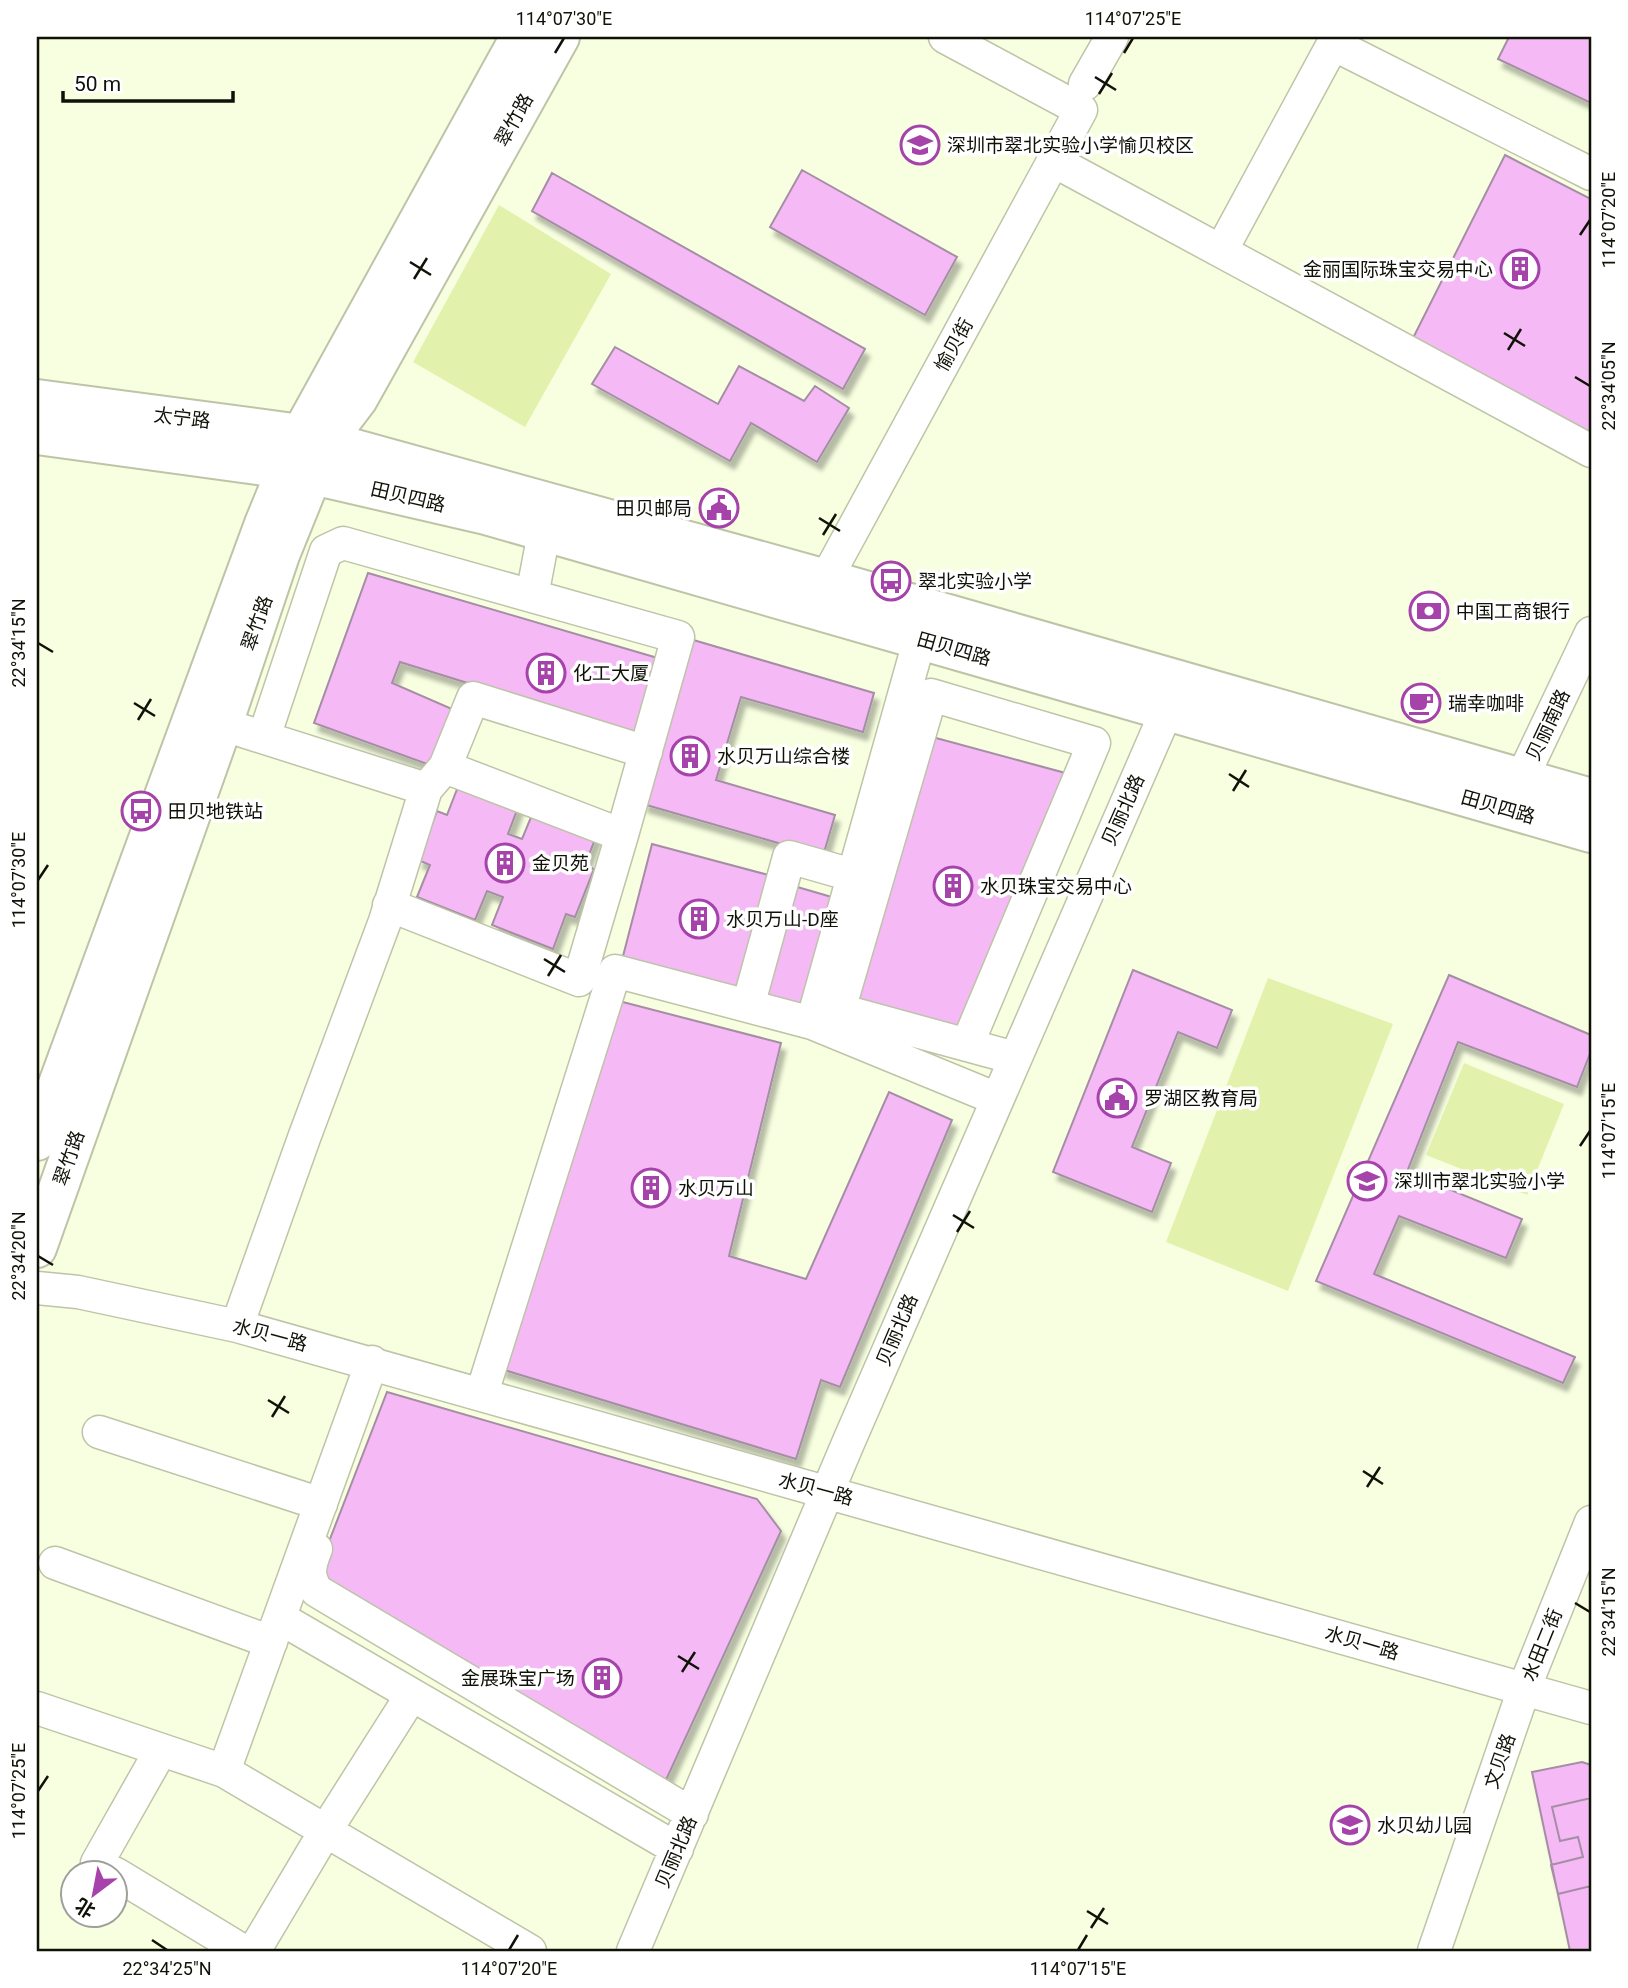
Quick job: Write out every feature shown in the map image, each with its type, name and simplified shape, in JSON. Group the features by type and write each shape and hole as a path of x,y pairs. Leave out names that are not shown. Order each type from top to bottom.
{"main road":[{"name":"翠竹路","path":"37,1141 264,524 307,455 520,37"},
{"name":"翠竹路","path":"37,1248 223,724 280,555 307,455 358,399 560,37"},
{"name":"太宁路","path":"37,400 307,455"},
{"name":"太宁路","path":"37,435 307,455"},
{"name":"田贝四路","path":"307,455 826,579 1591,798"},
{"name":"田贝四路","path":"491,501 544,533 920,638 1591,833"}],"street":[{"path":"944,37 1083,97"},
{"name":"愉贝街","path":"826,579 1054,161 1112,37"},
{"path":"1221,251 1333,44 1591,174"},
{"path":"1054,161 1591,452"},
{"path":"532,596 544,533"},
{"path":"264,737 326,551 343,542 678,637 579,980 390,905"},
{"name":"贝丽南路","path":"1522,778 1591,633"},
{"path":"812,1023 920,638"},
{"path":"967,1045 1094,743 931,695 839,1010 967,1045 1016,1058"},
{"path":"237,1326 435,778 473,698 646,752"},
{"name":"贝丽北路","path":"633,1951 997,1099 1167,710"},
{"path":"223,724 264,737 435,778 622,835"},
{"path":"748,1006 789,857 852,875"},
{"path":"482,1393 615,971 812,1023 997,1099"},
{"name":"水贝一路","path":"37,1288 78,1292 237,1326 380,1364 1591,1708"},
{"path":"224,1771 321,1504 380,1364"},
{"path":"380,1364 312,1559 310,1579 317,1591 692,1814"},
{"path":"99,1432 321,1504"},
{"name":"水田二街","path":"1524,1689 1591,1522"},
{"path":"55,1563 276,1630 411,1696 677,1849"},
{"name":"文贝路","path":"1434,1951 1524,1689"},
{"path":"130,1881 258,1949 326,1830 411,1696"},
{"path":"37,1708 224,1771 530,1951"},
{"path":"100,1858 161,1750"}],"green space":[{"path":"499,205 611,274 525,427 413,362"},
{"path":"1268,978 1393,1024 1288,1291 1166,1242"},
{"path":"1464,1063 1564,1104 1527,1195 1426,1155"}],"building":[{"path":"1509,37 1591,37 1591,103 1498,59"},
{"name":"金丽国际珠宝交易中心","path":"1505,155 1591,199 1591,434 1413,338"},
{"path":"802,170 957,257 925,315 770,227"},
{"path":"552,173 865,349 843,389 532,211"},
{"path":"615,347 718,404 739,366 804,401 815,386 849,408 817,462 751,423 730,461 592,384"},
{"name":"化工大厦","path":"368,573 661,659 641,737 400,662 392,683 452,709 430,765 314,723"},
{"name":"水贝万山综合楼","path":"690,639 874,693 863,732 741,697 716,780 835,815 823,856 643,804"},
{"name":"水贝珠宝交易中心","path":"925,735 1069,774 967,1029 850,998"},
{"name":"金贝苑","path":"461,779 520,802 508,834 522,839 534,810 597,834 585,865 594,869 575,917 566,914 553,949 492,925 503,897 487,891 475,920 417,897 430,865 418,860 437,811 447,815"},
{"name":"水贝万山-D座","path":"652,844 776,877 745,993 622,960"},
{"path":"794,886 835,898 804,1007 761,996"},
{"name":"罗湖区教育局","path":"1133,970 1232,1010 1217,1048 1178,1032 1132,1147 1171,1163 1152,1212 1053,1172"},
{"path":"1449,975 1591,1035 1591,1051 1577,1087 1458,1042 1407,1172 1522,1219 1506,1258 1399,1216 1374,1274 1575,1357 1563,1383 1316,1281"},
{"name":"水贝万山","path":"615,1000 781,1043 729,1256 806,1279 889,1092 952,1120 840,1387 821,1380 796,1459 501,1369"},
{"name":"金展珠宝广场","path":"387,1392 757,1499 781,1531 665,1782 316,1575"},
{"path":"1582,1762 1591,1765 1591,1951 1570,1951 1532,1772"},
{"path":"1591,1798 1591,1886 1558,1894 1551,1865 1583,1857 1578,1837 1560,1841 1552,1807"}],"place":[{"name":"深圳市翠北实验小学愉贝校区","path":"920,145"},
{"name":"金丽国际珠宝交易中心","path":"1520,269"},
{"name":"田贝邮局","path":"719,508"},
{"name":"翠北实验小学","path":"891,581"},
{"name":"中国工商银行","path":"1429,611"},
{"name":"化工大厦","path":"546,673"},
{"name":"瑞幸咖啡","path":"1421,703"},
{"name":"水贝万山综合楼","path":"690,756"},
{"name":"田贝地铁站","path":"141,811"},
{"name":"金贝苑","path":"505,863"},
{"name":"水贝珠宝交易中心","path":"953,886"},
{"name":"水贝万山-D座","path":"699,919"},
{"name":"罗湖区教育局","path":"1117,1098"},
{"name":"深圳市翠北实验小学","path":"1367,1181"},
{"name":"水贝万山","path":"651,1188"},
{"name":"金展珠宝广场","path":"602,1678"},
{"name":"水贝幼儿园","path":"1350,1825"}]}
